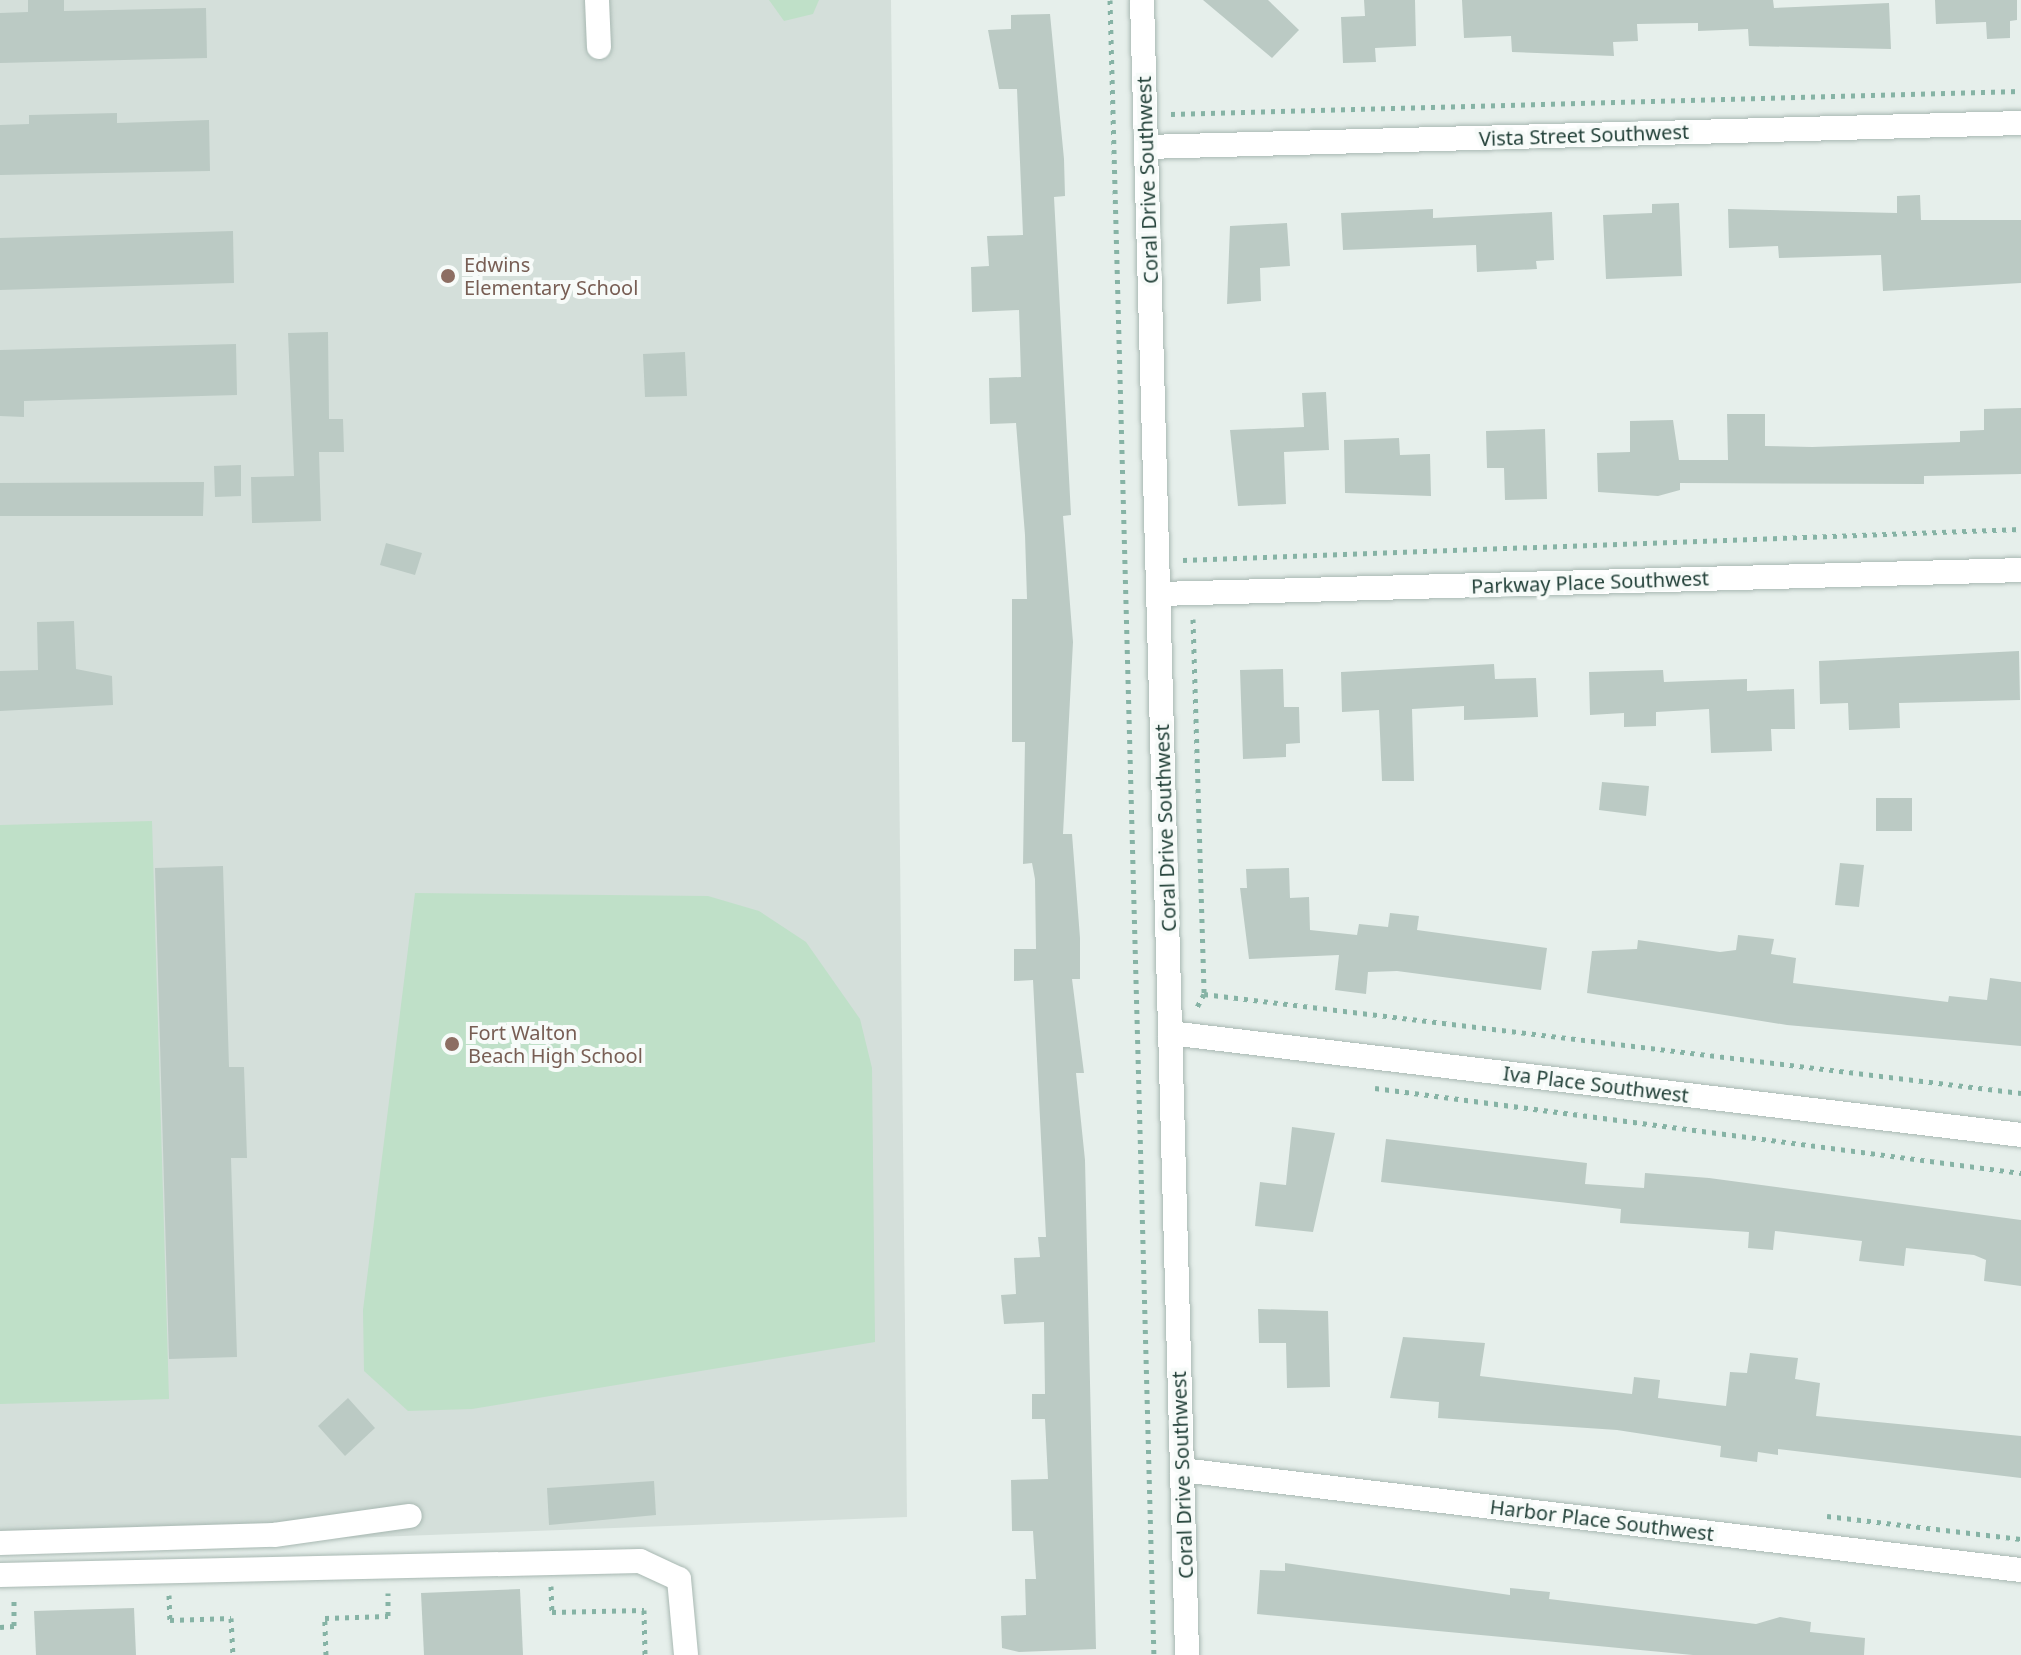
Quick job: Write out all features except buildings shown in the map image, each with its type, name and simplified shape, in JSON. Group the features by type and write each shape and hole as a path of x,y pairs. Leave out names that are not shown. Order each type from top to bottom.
{"street":[{"path":"597,0 599,47"},
{"name":"Coral Drive Southwest","path":"1142,0 1187,1655"},
{"name":"Vista Street Southwest","path":"1146,147 2021,123"},
{"name":"Parkway Place Southwest","path":"1159,594 2021,570"},
{"name":"Iva Place Southwest","path":"1170,1033 2021,1135"},
{"name":"Harbor Place Southwest","path":"1182,1470 2021,1570"},
{"path":"0,1543 274,1535 410,1516"},
{"path":"7,1583 640,1561 679,1579 686,1655"}],"path":[{"path":"1110,0 1154,1655"},
{"path":"1170,114 2021,91"},
{"path":"1182,560 2021,529"},
{"path":"1204,994 2021,1093"},
{"path":"1368,1087 2021,1173"},
{"path":"536,1579 551,1578 552,1612 644,1610 645,1655"},
{"path":"0,1627 14,1626 7,1583"},
{"path":"326,1655 325,1618 388,1616 387,1583"},
{"path":"154,1588 169,1587 170,1620 231,1618 233,1655"}],"shaded area":[{"name":"Fort Walton Beach High School","path":"0,0 891,0 907,1517 0,1551"}],"green space":[{"path":"769,0 819,0 813,14 784,21"},
{"path":"152,821 169,1399 0,1404 0,825"},
{"path":"415,893 708,896 759,911 806,942 860,1019 872,1068 875,1342 472,1409 408,1411 364,1371 363,1310"}],"place":[{"name":"Edwins Elementary School","path":"448,276"},
{"name":"Fort Walton Beach High School","path":"452,1044"}]}
